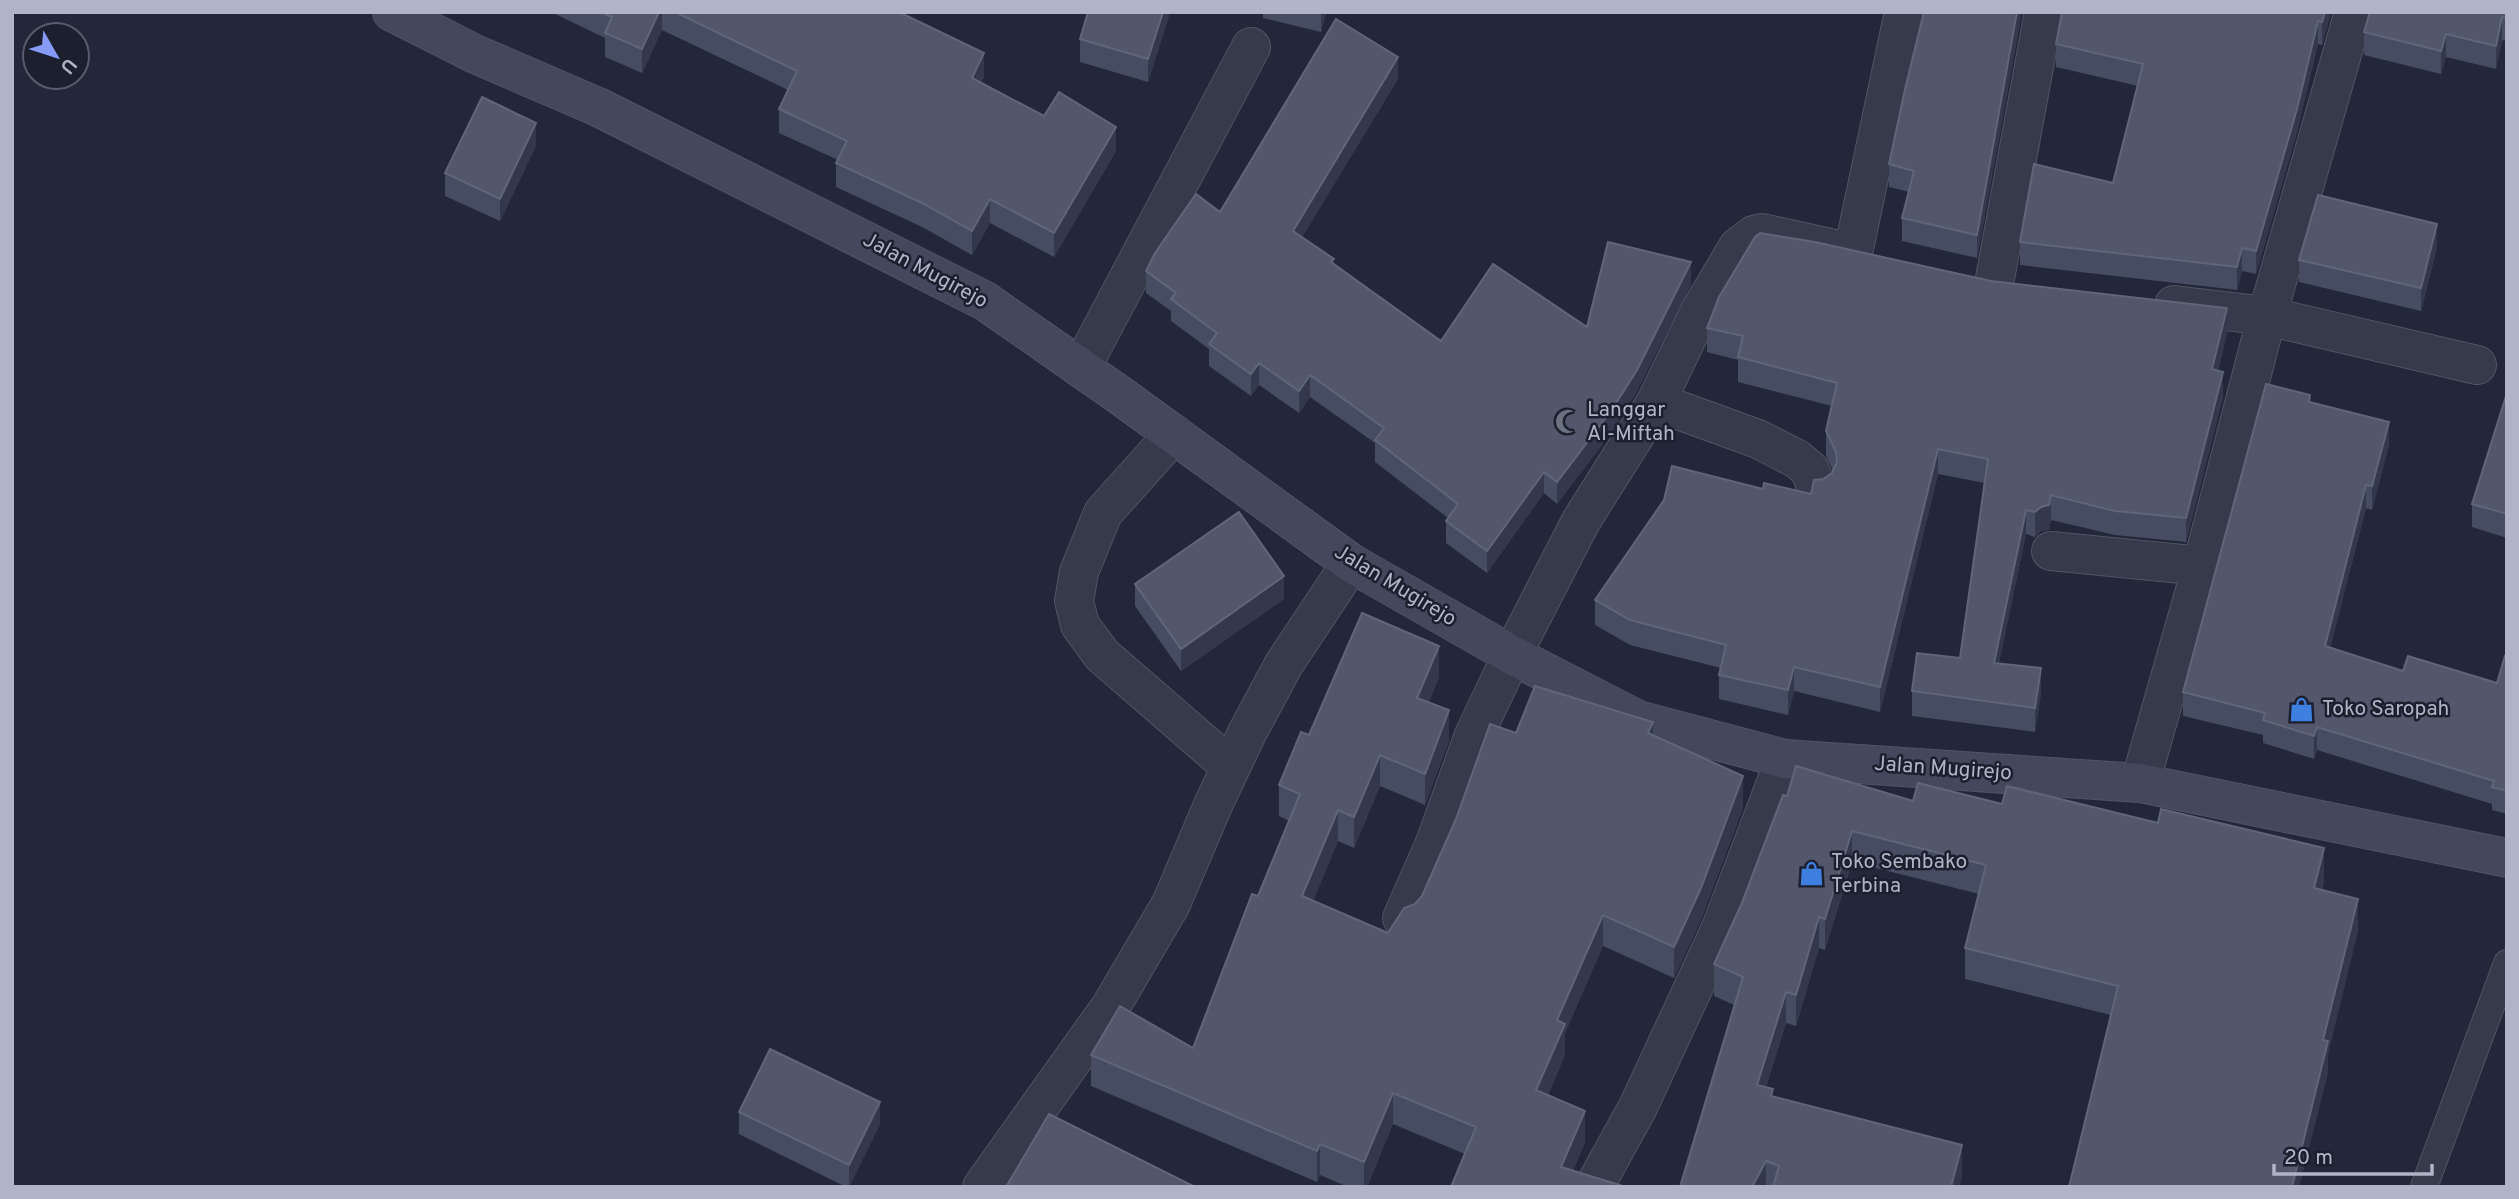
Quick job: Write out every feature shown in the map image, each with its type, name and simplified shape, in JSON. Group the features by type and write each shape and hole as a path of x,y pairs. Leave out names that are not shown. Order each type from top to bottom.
{"street":[{"name":"Jalan Mugirejo","path":"392,12 475,54 598,107 973,295 1081,368 1351,563 1512,655 1638,720 1786,759 2140,783 2507,858"},
{"path":"1853,253 1903,12"},
{"path":"1994,284 2044,12"},
{"path":"2140,783 2202,566 2267,316 2354,12"},
{"path":"1081,368 1251,47"},
{"path":"1402,918 1435,844 1475,735 1512,655 1581,521 1657,402 1700,311 1738,247 1754,235 1769,234 1892,262"},
{"path":"1955,276 2035,289"},
{"path":"2144,301 2267,316 2477,365"},
{"path":"1657,402 1758,439 1797,459 1810,470 1815,484"},
{"path":"1174,434 1103,513 1079,572 1074,601 1080,625 1102,655 1231,767"},
{"path":"2051,551 2202,566"},
{"path":"982,1187 1111,1006 1171,904 1231,767 1284,664 1351,563"},
{"path":"1594,1187 1638,1107 1721,928 1786,759"}],"lane":[{"path":"2424,1187 2507,963"}],"building":[{"path":"601,12 659,12 642,49 605,33 612,17"},
{"path":"675,12 899,12 984,53 972,78 1044,116 1059,92 1116,127 1054,233 990,199 972,231 922,203 836,163 847,141 779,109 797,71"},
{"path":"1088,12 1163,12 1148,59 1080,39"},
{"path":"1924,12 2017,12 1977,235 1902,218 1914,171 1889,164"},
{"path":"2062,12 2325,12 2322,22 2318,21 2297,109 2256,251 2242,248 2237,267 2020,242 2034,164 2113,183 2143,64 2056,44"},
{"path":"2370,12 2507,12 2507,18 2502,17 2496,46 2446,34 2441,51 2364,32"},
{"path":"1336,19 1398,57 1293,231 1334,259 1331,262 1441,341 1493,264 1587,327 1608,242 1691,262 1637,370 1611,411 1557,482 1544,472 1487,551 1446,521 1458,504 1375,440 1384,428 1310,375 1299,391 1259,363 1251,374 1209,344 1217,333 1171,299 1176,293 1146,271 1155,253 1196,194 1220,212"},
{"path":"482,97 536,123 500,199 445,173"},
{"path":"2318,195 2437,224 2421,288 2299,260"},
{"path":"1760,233 1815,242 1991,281 2227,308 2212,369 2223,372 2186,518 2115,511 2051,495 2049,505 2035,512 2026,510 1994,663 2041,668 2035,708 1912,691 1917,653 1960,658 1988,459 1938,449 1880,687 1794,667 1788,690 1719,675 1726,645 1630,620 1595,600 1664,500 1672,466 1763,489 1764,483 1811,494 1814,480 1823,479 1832,473 1837,462 1836,452 1826,431 1837,383 1738,357 1743,336 1707,328 1719,297"},
{"path":"2266,384 2310,395 2309,402 2389,422 2372,486 2366,485 2325,646 2403,671 2408,656 2497,683 2505,656 2507,657 2507,791 2492,787 2494,781 2317,727 2314,736 2263,720 2265,713 2183,692"},
{"path":"2507,393 2507,514 2472,504"},
{"path":"1239,512 1284,576 1181,649 1135,584"},
{"path":"1362,613 1439,646 1417,698 1449,710 1425,774 1380,755 1354,817 1338,810 1302,896 1388,933 1404,908 1415,904 1422,896 1456,819 1490,724 1516,733 1535,686 1653,722 1648,733 1743,776 1701,888 1674,947 1603,915 1557,1020 1565,1024 1536,1090 1585,1111 1561,1167 1626,1187 1451,1187 1476,1127 1393,1093 1364,1162 1320,1144 1317,1151 1091,1055 1120,1006 1193,1048 1252,894 1258,896 1300,794 1279,785 1301,732 1309,735"},
{"path":"1796,766 1913,801 1918,783 2002,804 2007,786 2158,823 2161,809 2324,848 2314,888 2358,899 2323,1040 2328,1041 2292,1187 2069,1187 2118,986 1965,948 1986,865 1852,831 1825,919 1819,917 1796,995 1786,992 1757,1085 1773,1089 1771,1096 1962,1145 1951,1187 1773,1187 1779,1166 1766,1161 1752,1187 1680,1187 1743,977 1714,964 1741,905 1783,795 1787,796"},
{"path":"770,1049 880,1102 849,1165 739,1112"},
{"path":"1049,1114 1195,1187 1006,1187"}],"place":[{"name":"Langgar Al-Miftah","path":"1567,422"},
{"name":"Toko Saropah","path":"2302,709"},
{"name":"Toko Sembako Terbina","path":"1811,874"}]}
